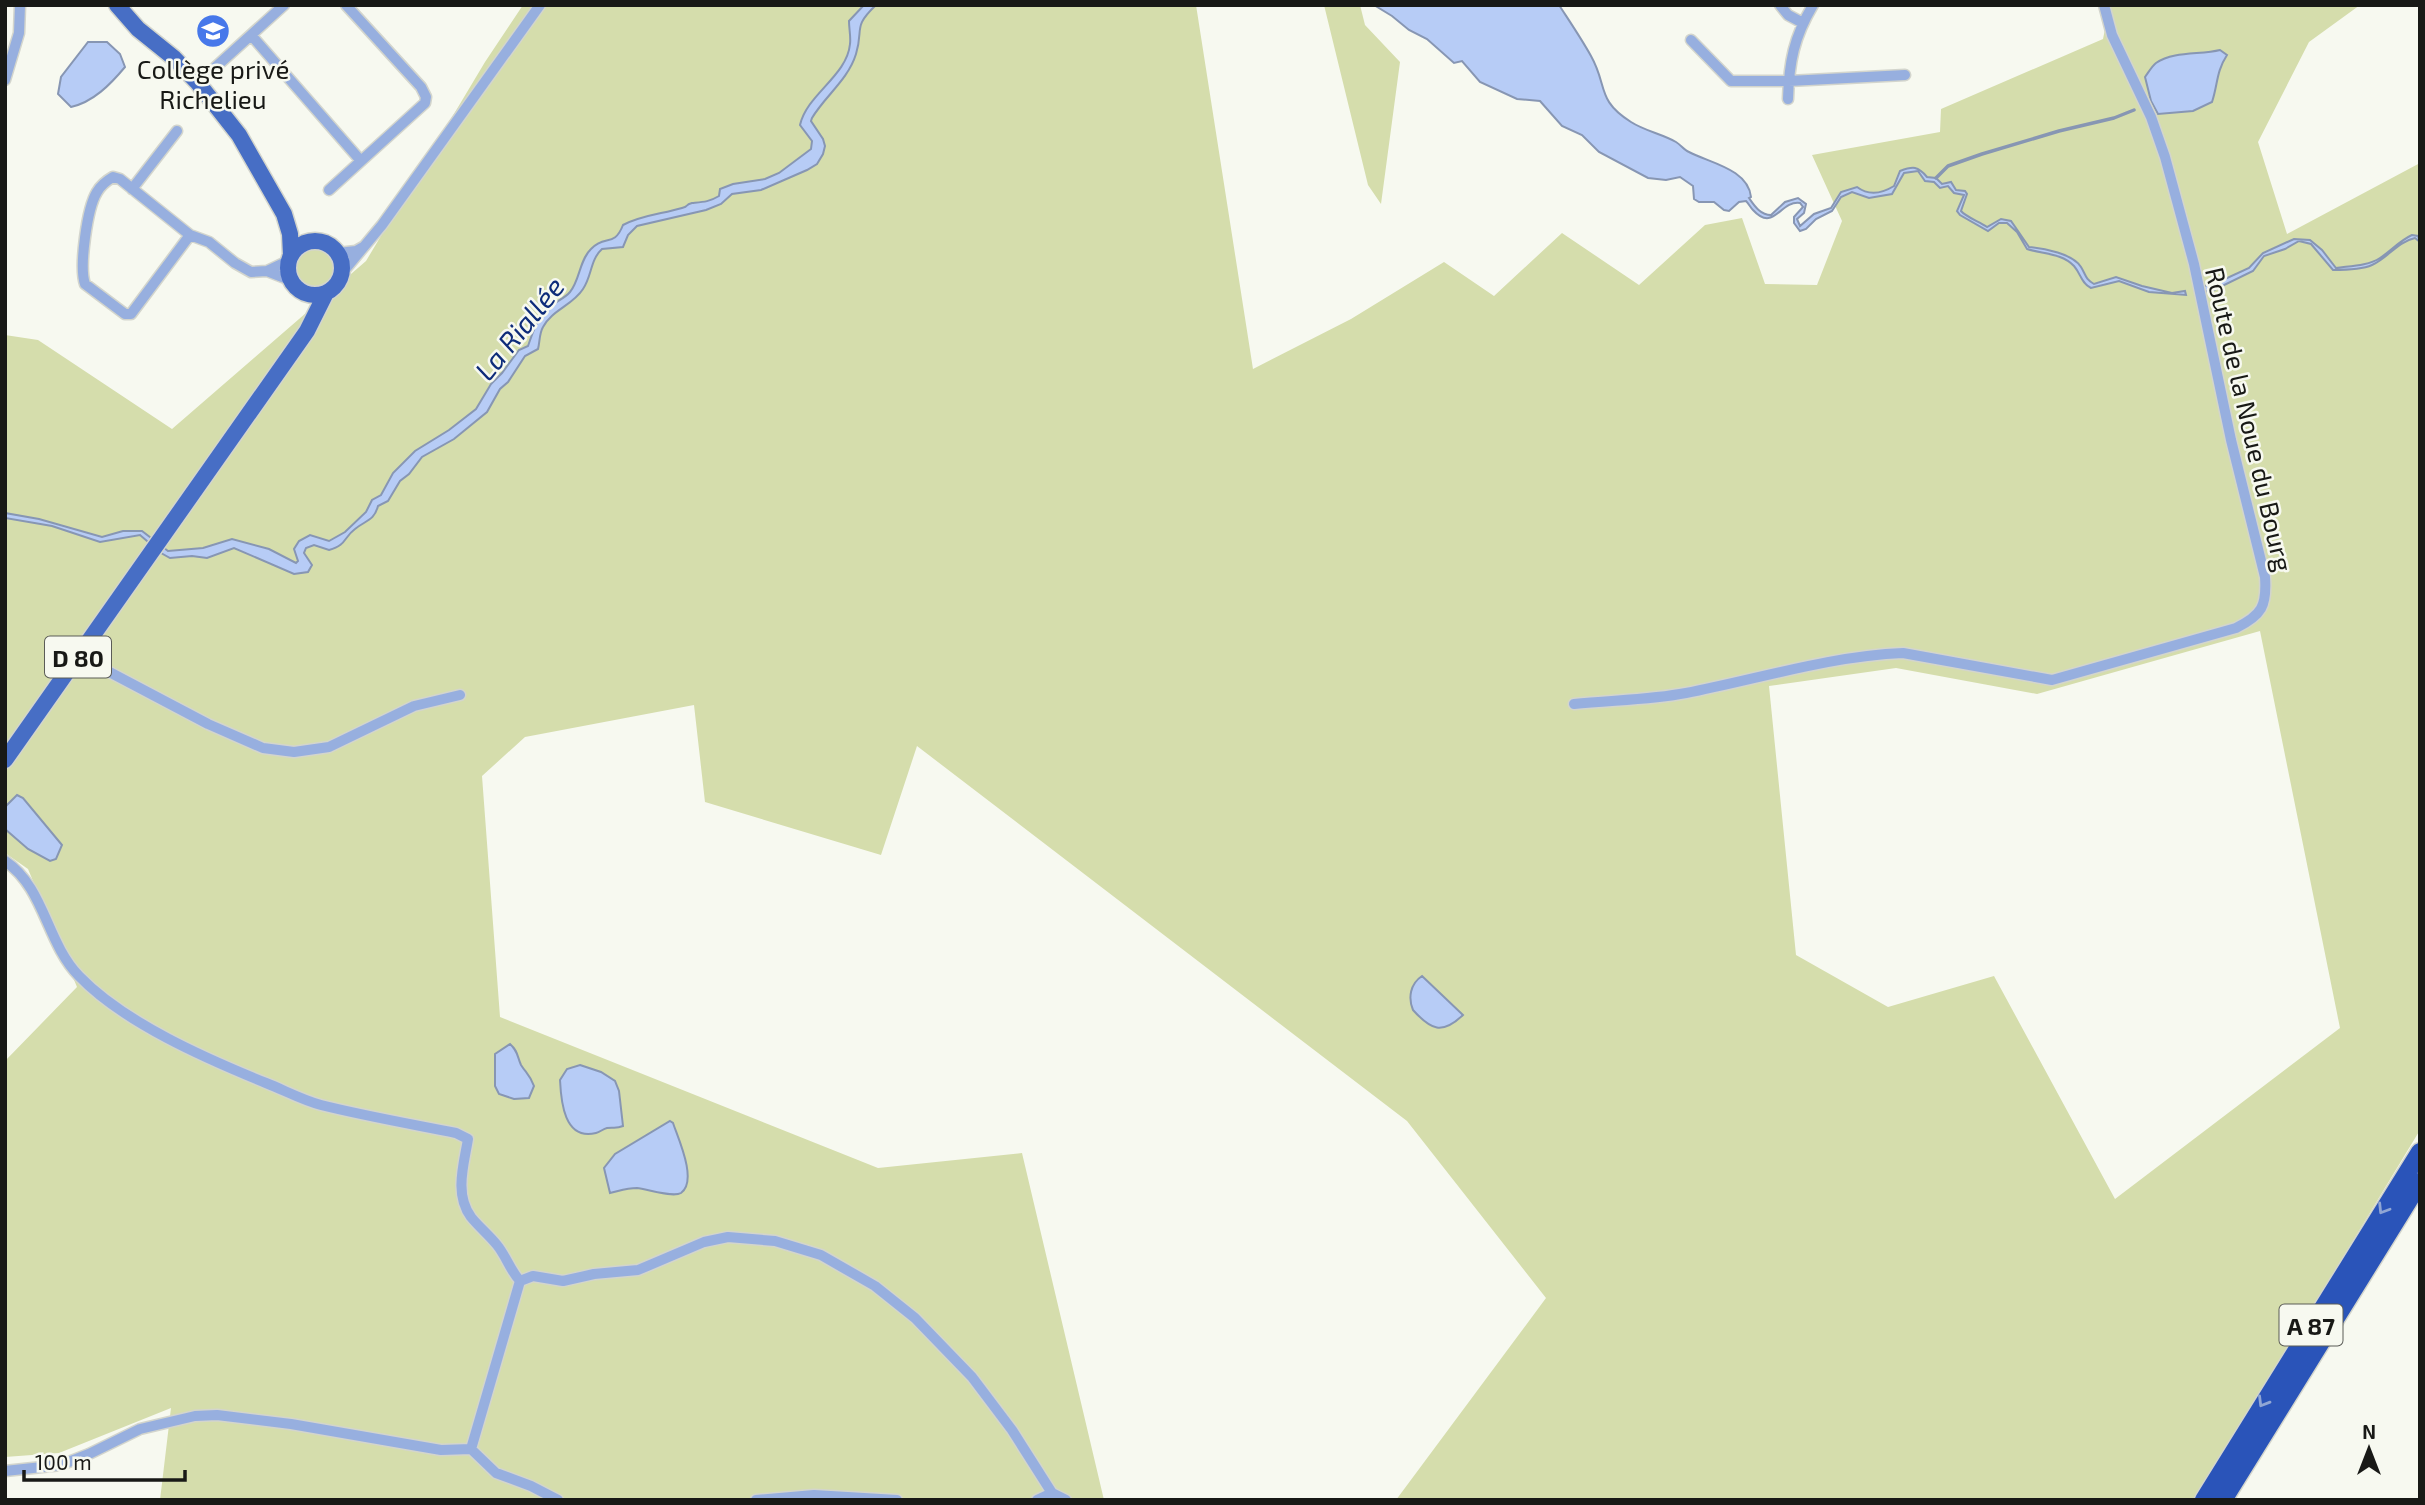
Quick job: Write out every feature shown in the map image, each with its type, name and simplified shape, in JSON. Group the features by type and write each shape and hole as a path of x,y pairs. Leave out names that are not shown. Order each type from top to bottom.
{"highway":[{"name":"A 87","path":"2204,1500 2420,1152"},
{"name":"A 87","path":"2223,1500 2420,1182"}],"main road":[{"path":"117,5 138,29 174,58"},
{"path":"122,5 144,23 198,83 239,135 284,214 290,234 289,258 294,285 305,299 307,331"},
{"path":"284,214 303,232 338,253 342,273 334,288 326,293 312,295 294,285"},
{"path":"289,258 301,244 316,240"},
{"name":"D 80","path":"5,760 307,331 326,293"}],"street":[{"path":"5,80 19,33 20,5"},
{"path":"198,83 284,5"},
{"path":"329,190 425,103 426,97 421,87 346,5"},
{"path":"342,273 540,5"},
{"path":"1780,5 1788,15 1803,23"},
{"path":"1788,99 1793,48 1813,5"},
{"name":"Route de la Noue du Bourg","path":"1574,704 1682,694 1838,660 1879,654 1903,653 2052,680 2236,628 2255,618 2263,606 2265,577 2231,440 2194,264 2155,127 2112,34 2104,5"},
{"path":"251,35 361,161"},
{"path":"1691,40 1731,81 1905,75"},
{"path":"132,189 177,131"},
{"path":"190,235 131,314 125,314 85,284 82,265 93,200 104,183 113,177 120,179 190,235 209,242 251,272 267,271 289,258"},
{"path":"338,253 356,251 366,244"},
{"path":"267,271 294,285"},
{"path":"79,656 262,748 294,752 329,747 414,706 460,695"},
{"path":"5,861 28,883 60,951 79,976 153,1030 220,1065 318,1104 456,1133 468,1139 461,1189 462,1203 470,1216 499,1247 510,1270 520,1281"},
{"path":"520,1281 533,1276 563,1280 638,1270 704,1242 728,1237 775,1241 821,1255 875,1286 915,1318 972,1377 1012,1430 1052,1493 1066,1500"},
{"path":"471,1449 520,1281"},
{"path":"5,1471 61,1465 139,1429 184,1418 217,1415 291,1424 441,1450 471,1449 496,1473 558,1500"},
{"path":"1037,1500 1052,1493"},
{"path":"756,1500 814,1495 897,1500"}],"green space":[{"path":"523,5 1196,5 1253,369 1351,319 1444,262 1494,296 1562,233 1639,285 1705,225 1742,218 1765,284 1817,285 1842,221 1812,155 1940,132 1941,109 2103,39 2110,5 2360,5 2309,42 2258,142 2287,234 2420,163 2420,1130 2196,1500 1396,1500 1546,1298 1407,1121 917,746 881,855 705,802 694,705 525,737 482,776 500,1017 878,1168 1022,1153 1104,1500 160,1500 171,1408 59,1453 5,1457 5,1061 77,987 28,869 5,853 5,335 38,340 172,429 366,261 485,62","holes":["2260,631 2340,1028 2115,1199 1994,976 1888,1007 1796,955 1769,686 1896,668 2037,694"]},
{"path":"1324,5 1360,5 1365,25 1400,62 1381,204 1368,185"},
{"path":"315,246 330,252 336,267 330,282 315,288 300,282 294,267 300,252"}],"water":[{"name":"La Riallée","path":"864,5 876,5 861,24 852,63 811,121 825,146 817,164 761,190 732,194 721,204 706,210 637,226 628,235 623,247 602,249 595,258 579,295 547,321 541,332 538,349 525,356 508,382 500,389 487,412 454,439 422,457 400,481 388,501 378,506 372,517 351,532 339,546 329,550 314,545 306,548 304,553 312,565 308,572 294,574 234,548 207,558 170,558 140,535 100,542 52,526 5,518 5,513 39,519 102,537 123,531 142,531 168,551 203,548 232,539 269,549 296,563 298,561 294,549 299,541 310,535 329,541 345,532 366,512 372,500 381,495 393,473 415,451 476,409 491,384 519,350 528,346 543,314 570,292 591,249 601,242 613,239 623,225 630,222 688,204 709,201 719,196 720,189 765,179 779,173 811,149 812,141 800,125 804,114 842,66 850,44 849,21"},
{"path":"1374,5 1559,5 1591,56 1612,107 1636,125 1671,139 1687,151 1736,173 1748,187 1749,198 1764,213 1771,215 1785,202 1798,198 1806,204 1804,213 1797,219 1800,226 1814,214 1831,208 1841,192 1857,187 1871,193 1884,191 1894,186 1900,171 1915,168 1927,177 1936,178 1942,184 1951,182 1956,190 1965,191 1967,194 1961,211 1966,215 1987,227 2001,219 2011,221 2029,247 2065,255 2077,262 2087,279 2094,284 2116,277 2172,293 2185,291 2186,295 2149,292 2119,281 2091,288 2069,262 2058,256 2027,249 2017,232 2007,223 1999,223 1988,231 1960,215 1957,211 1964,195 1954,193 1948,186 1940,188 1934,182 1925,181 1918,171 1904,173 1892,194 1869,198 1852,192 1841,197 1832,211 1800,231 1794,223 1794,217 1803,207 1800,203 1793,203 1766,218 1760,216 1746,201 1739,202 1729,211 1714,202 1699,202 1694,199 1693,186 1680,177 1666,180 1648,178 1599,152 1582,135 1562,126 1540,101 1517,99 1480,82 1462,61 1454,63 1427,39 1409,30"},
{"path":"88,42 107,42 120,54 125,67 101,92 71,107 58,94 61,77"},
{"path":"2220,50 2227,55 2219,73 2212,102 2193,111 2158,114 2151,101 2145,77 2155,64 2179,55"},
{"path":"2412,235 2418,236 2420,242 2415,238 2409,240 2372,265 2348,270 2333,270 2311,244 2299,241 2264,256 2253,271 2214,290 2202,292 2203,286 2212,285 2249,268 2263,253 2294,239 2310,240 2336,268 2375,261"},
{"path":"17,795 23,798 62,845 56,859 50,861 28,849 5,829 5,807"},
{"path":"1422,976 1463,1015 1449,1025 1437,1028 1419,1017 1413,1010 1410,996 1415,983"},
{"path":"510,1044 534,1086 529,1098 514,1099 499,1094 495,1086 495,1054"},
{"path":"580,1065 601,1072 615,1081 619,1091 623,1126 585,1134 571,1125 563,1108 560,1080 567,1069"},
{"path":"670,1121 679,1139 687,1170 686,1187 681,1193 666,1194 637,1188 610,1193 604,1168 615,1154"}],"waterway":[{"path":"1936,178 1948,166 1982,154 2114,118 2134,110"}],"place":[{"name":"Collège privé Richelieu","path":"213,31"}]}
